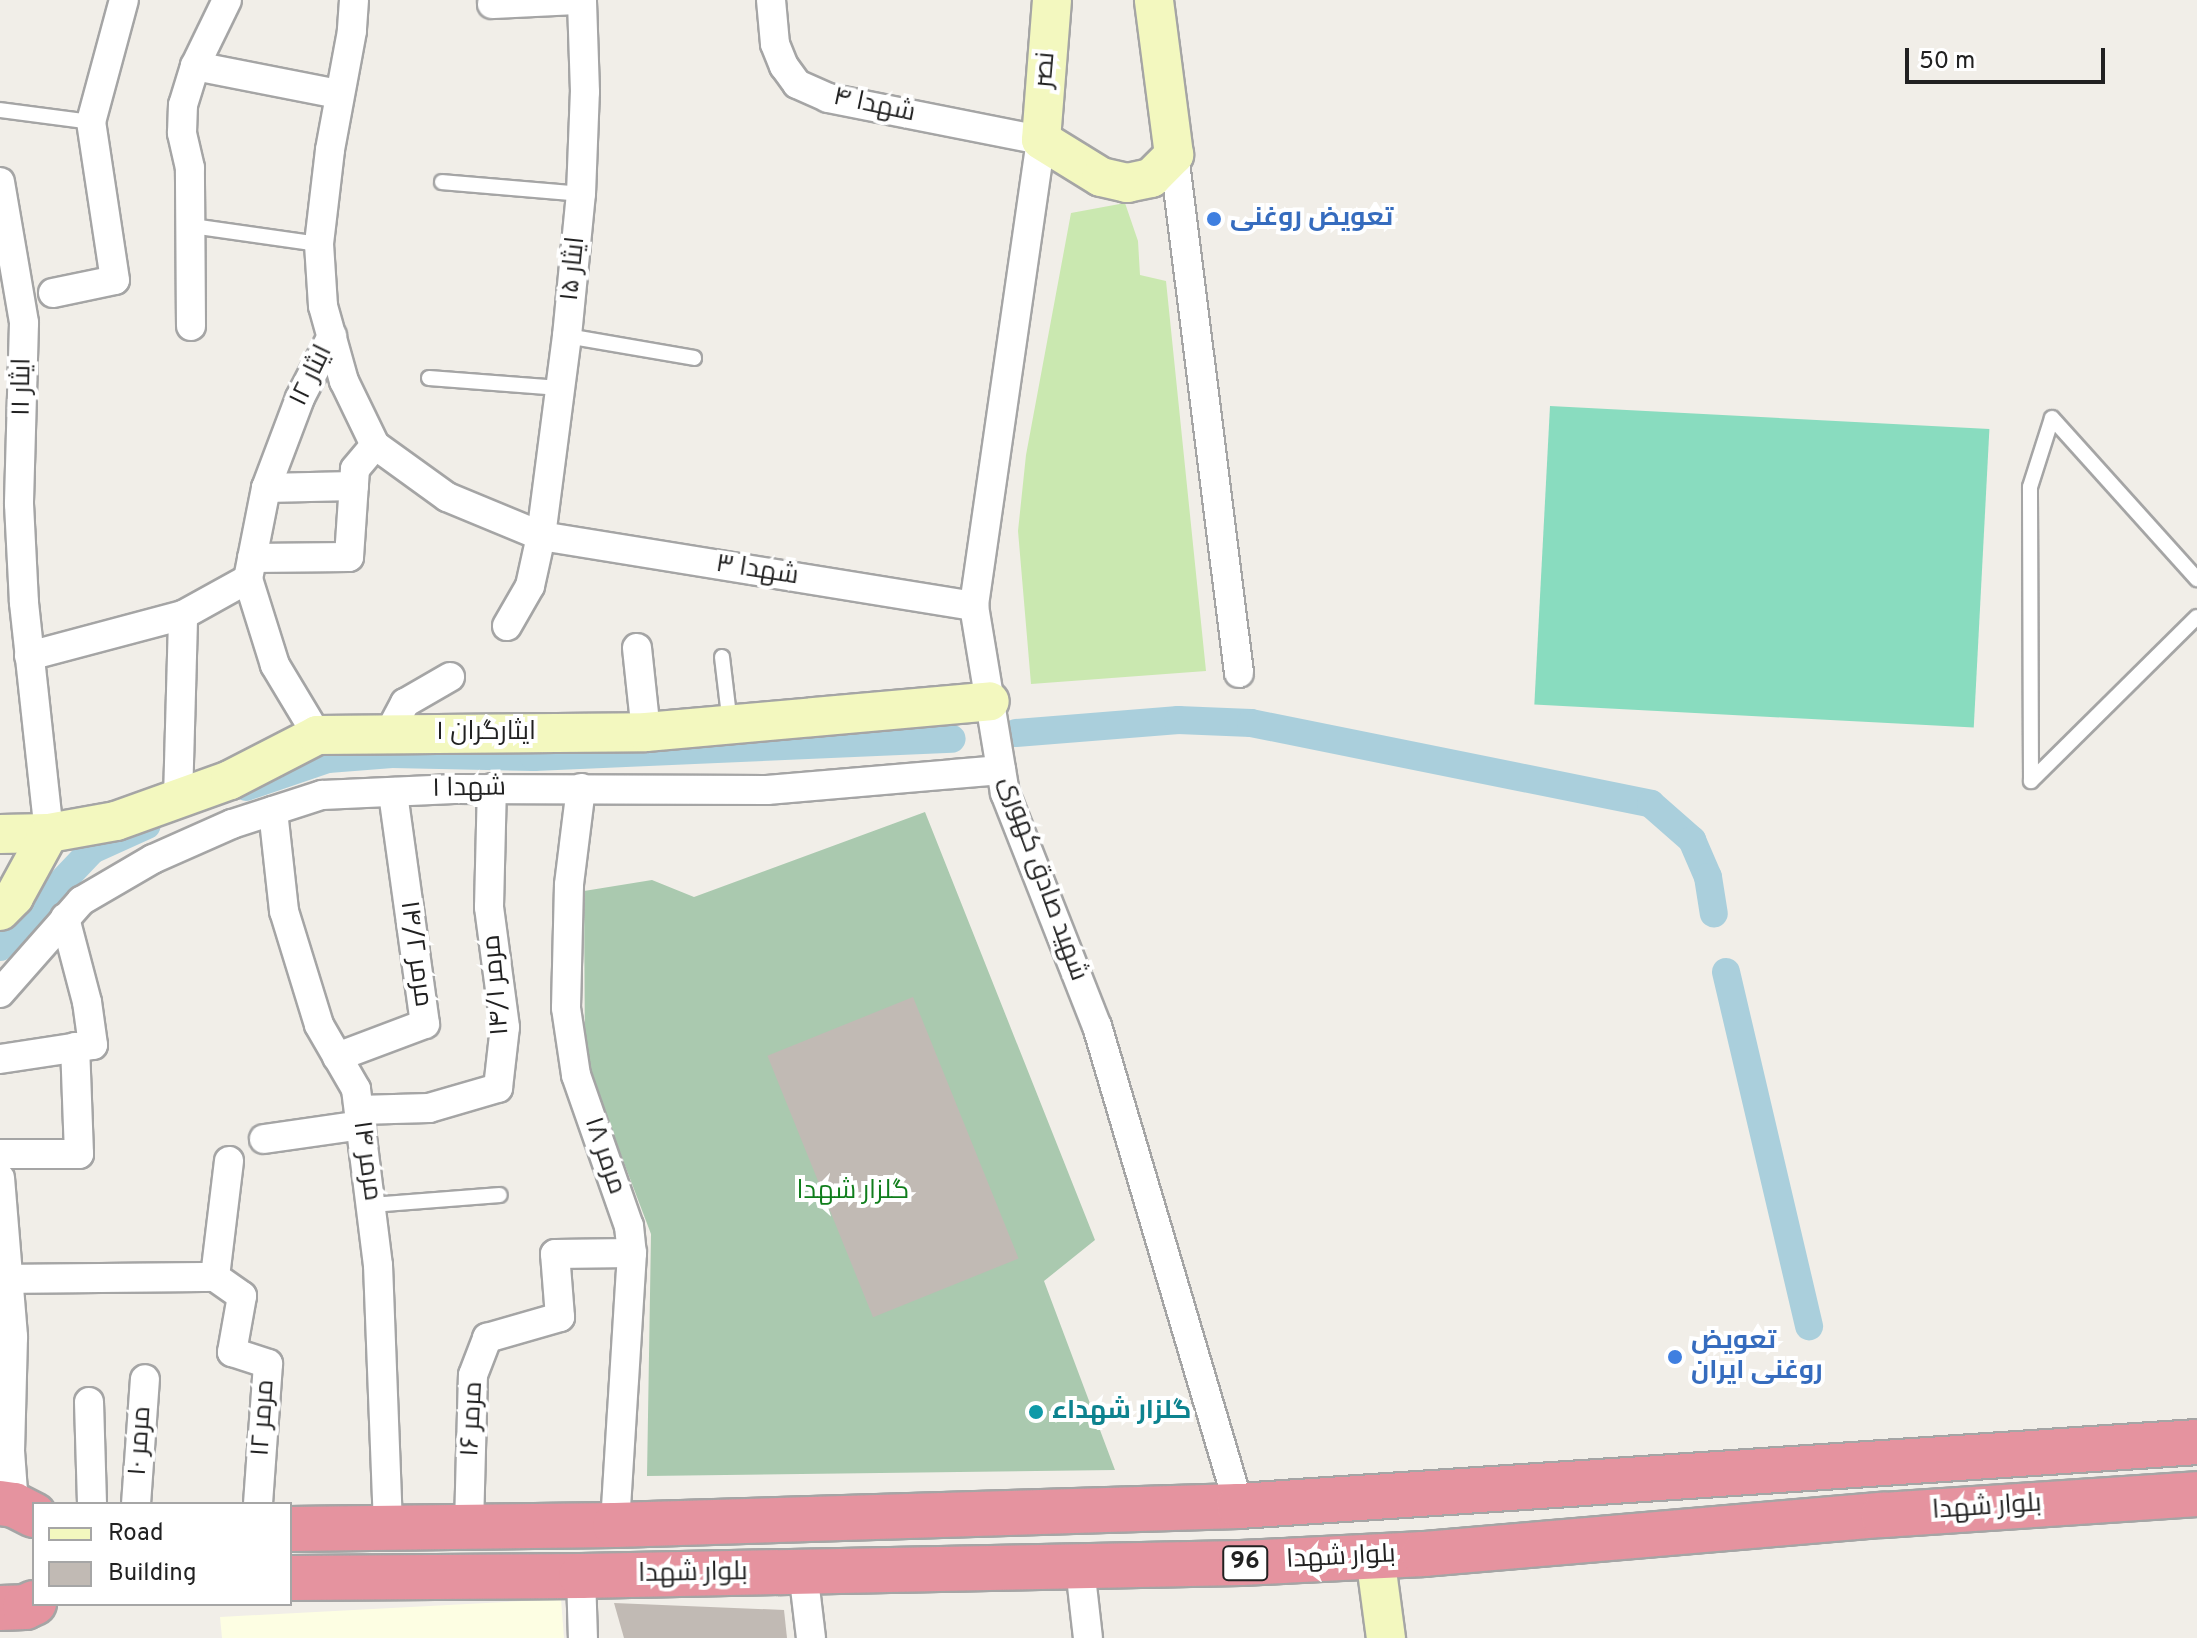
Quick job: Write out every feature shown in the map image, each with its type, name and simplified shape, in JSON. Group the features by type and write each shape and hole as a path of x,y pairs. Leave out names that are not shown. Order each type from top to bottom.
{"highway":[{"name":"بلوار شهدا","path":"292,1529 615,1525 1239,1506 2197,1442"},
{"name":"بلوار شهدا","path":"292,1578 1080,1568 1375,1556 2197,1494"},
{"path":"0,1578 32,1578"},
{"path":"0,1608 32,1604"}],"street":[{"path":"53,293 115,280 91,122 124,0"},
{"path":"191,326 192,226 183,105 195,66 227,0"},
{"name":"ایثار ۱۲","path":"317,735 275,665 250,569 266,488 300,398 332,336 323,306 319,244 338,94 352,31 354,0"},
{"path":"492,4 580,0"},
{"name":"ایثار ۱۵","path":"507,626 530,586 541,536 567,336 581,194 585,92 580,0"},
{"name":"شهدا ۴","path":"771,0 775,44 784,66 797,84 852,103 1041,140"},
{"name":"نصر","path":"1041,140 1052,0"},
{"path":"1154,0 1239,673"},
{"path":"195,66 338,94"},
{"path":"1041,140 1074,163 1114,182 1151,178 1174,155"},
{"name":"شهید صادق کهوری","path":"1041,140 974,606 1005,793 1097,1026 1239,1506"},
{"name":"ایثار ۱۱","path":"0,182 24,323 10,503 12,602 29,656 49,833"},
{"path":"29,656 183,615 250,569 349,557 355,469 375,445 344,381 332,336"},
{"name":"شهدا ۳","path":"375,445 447,497 541,536 974,606"},
{"path":"266,488 354,486"},
{"path":"178,799 183,615"},
{"path":"637,648 646,732"},
{"path":"389,733 405,703 450,677"},
{"name":"ایثارگران ۱","path":"0,834 49,833 116,821 230,780 317,735 646,732 990,701"},
{"name":"شهدا ۱","path":"0,993 81,901 153,859 232,824 322,795 492,788 767,790 1001,770"},
{"name":"مرمر ۱۴/۱","path":"360,1118 429,1108 498,1088 505,1027 489,907 492,788"},
{"name":"مرمر ۱۸","path":"581,788 569,885 566,1008 576,1075 629,1226 632,1253 615,1525"},
{"name":"مرمر ۱۴/۲","path":"337,1057 425,1024 393,792"},
{"name":"مرمر ۱۴","path":"273,811 284,911 319,1025 356,1089 372,1205 386,1395 388,1527"},
{"path":"0,911 14,897 49,833"},
{"path":"0,1059 93,1045 87,1002 65,918"},
{"path":"0,1154 79,1154 75,1047"},
{"path":"264,1139 360,1118"},
{"path":"9,1279 215,1277 229,1161"},
{"path":"0,1178 9,1279 16,1518"},
{"name":"مرمر ۱۶","path":"469,1526 473,1375 487,1338 560,1317 555,1254 632,1253"},
{"name":"مرمر ۱۲","path":"215,1277 242,1296 232,1352 268,1364 258,1502"},
{"name":"مرمر ۱۰","path":"136,1502 145,1379"},
{"path":"89,1402 92,1502"},
{"path":"1375,1556 1386,1638"},
{"path":"1080,1568 1088,1638"},
{"path":"803,1571 811,1638"},
{"path":"581,1576 583,1638"}],"lane":[{"path":"0,110 91,122"},
{"path":"442,182 581,194"},
{"path":"192,226 319,244"},
{"path":"567,336 694,358"},
{"path":"429,378 560,388"},
{"path":"2197,579 2052,418 2030,487 2031,781 2197,617"},
{"path":"722,657 730,725"},
{"path":"372,1205 500,1195"}],"shaded area":[{"path":"561,1599 564,1638 222,1638 220,1617"}],"green space":[{"path":"1125,203 1138,241 1140,275 1166,281 1206,671 1031,684 1018,531 1026,455 1071,213"},
{"path":"1550,406 1989,429 1974,728 1534,705"},
{"name":"گلزار شهدا","path":"925,812 1095,1240 1044,1281 1115,1470 647,1476 651,1234 585,1060 584,891 652,880 694,897"}],"building":[{"path":"913,997 1019,1258 873,1317 767,1056"},
{"path":"614,1603 784,1610 787,1638 624,1638"}],"waterway":[{"path":"1016,733 1178,720 1251,723 1651,804 1692,840 1708,877 1714,914"},
{"path":"246,787 328,759 392,754 534,757 952,739"},
{"path":"0,947 92,850 147,825"},
{"path":"1726,972 1809,1326"}],"place":[{"name":"تعویض روغنی","path":"1214,219"},
{"name":"تعویض روغنی ایران","path":"1675,1357"},
{"name":"گلزار شهداء","path":"1036,1412"}]}
